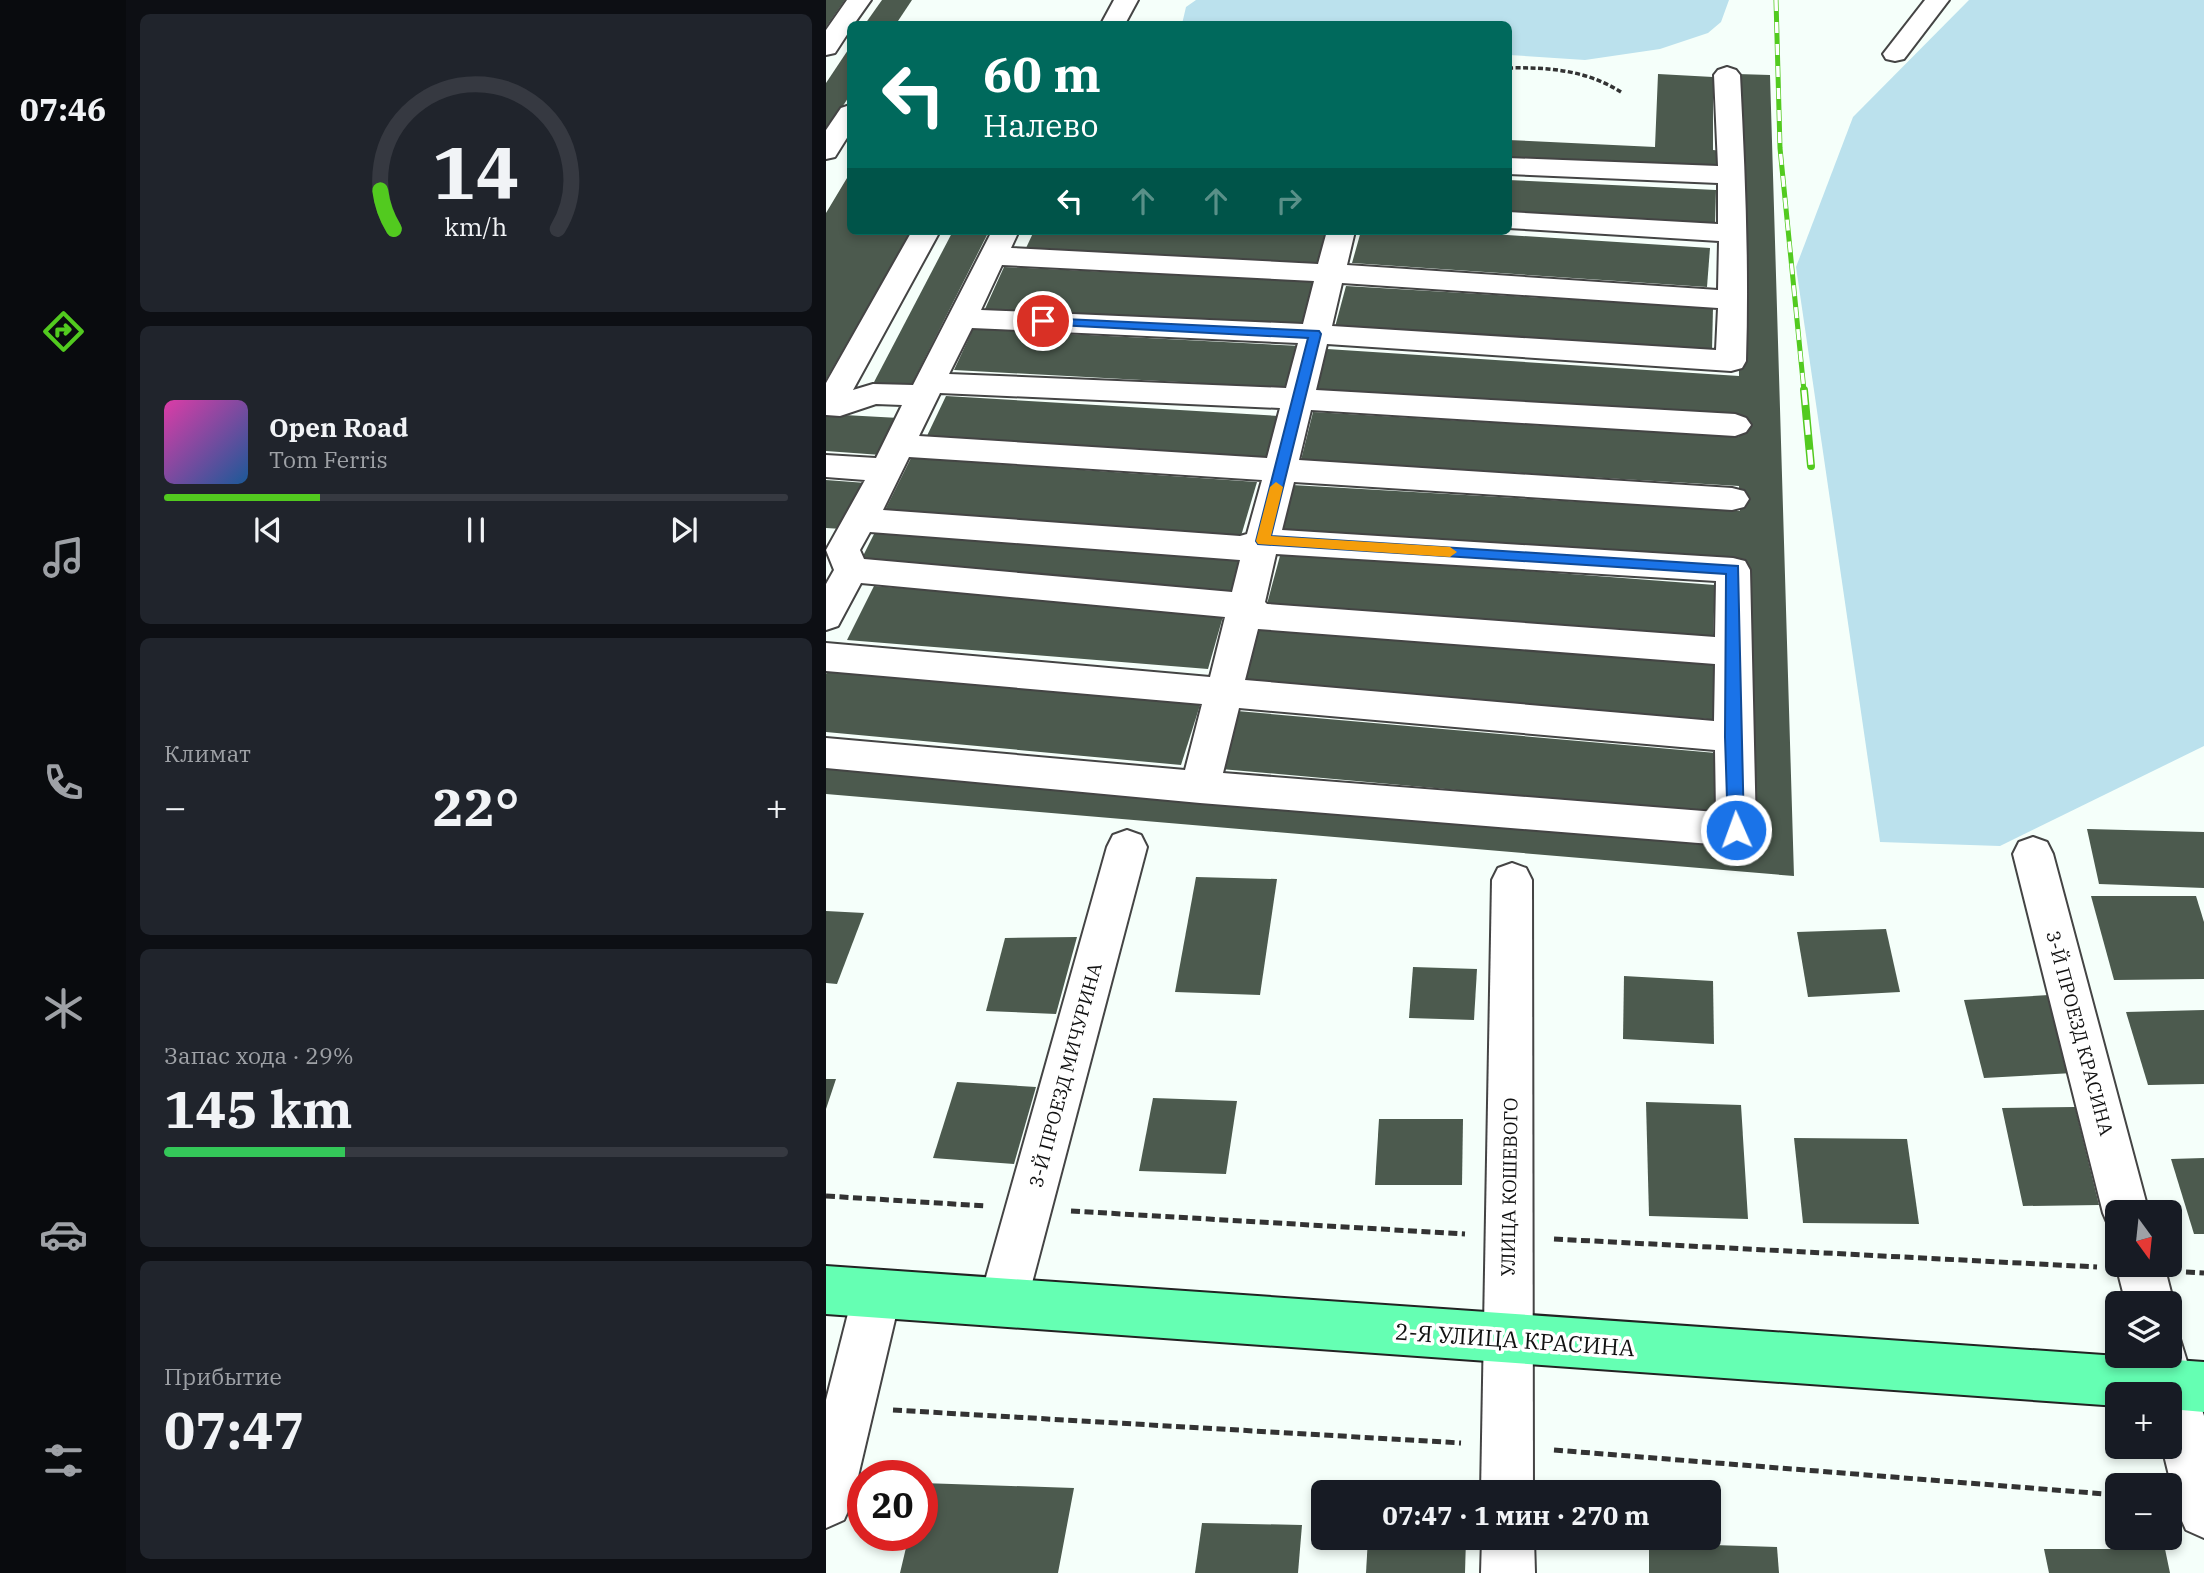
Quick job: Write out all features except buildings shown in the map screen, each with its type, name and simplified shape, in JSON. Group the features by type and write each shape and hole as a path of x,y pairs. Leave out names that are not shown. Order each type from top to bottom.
{"main road":[{"name":"2-Я УЛИЦА КРАСИНА","path":"826,1290 1508,1338 2179,1376"}],"street":[{"path":"826,48 859,0"},
{"path":"1115,21 1126,0"},
{"path":"1895,54 1937,0"},
{"path":"961,318 1315,334 1731,361 1732,175 1727,75"},
{"path":"826,151 847,118"},
{"path":"1512,166 1732,175"},
{"path":"1512,220 1732,233"},
{"path":"924,235 827,405 840,406 873,394 926,389 1299,398 1735,425"},
{"path":"1200,787 1340,235"},
{"path":"826,617 840,556 861,520 999,244 1331,273 1733,300"},
{"path":"826,466 892,457 1280,470 1732,499"},
{"path":"826,753 1200,787 1736,830 1732,737 1733,570 1263,541 1240,548 861,520"},
{"path":"840,556 1246,606 1259,617 1732,652"},
{"path":"826,657 1732,737"},
{"name":"3-Й ПРОЕЗД МИЧУРИНА","path":"1003,1302 1127,847"},
{"name":"3-Й ПРОЕЗД КРАСИНА","path":"2033,854 2123,1200"},
{"name":"УЛИЦА КОШЕВОГО","path":"1507,1480 1513,880"},
{"path":"826,1502 877,1294"},
{"path":"2179,1376 2204,1512"},
{"path":"1508,1550 1508,1573"}],"path":[{"path":"1512,68 1572,72 1611,85 1621,92"}],"shaded area":[{"path":"1196,0 1729,0 1721,22 1708,33 1660,49 1585,60 1512,55 1512,21 1183,21 1186,7"},
{"path":"1969,0 2204,0 2204,746 2000,846 1880,842 1796,267 1853,117"}],"railway":[{"path":"1776,0 1780,148 1804,391"},
{"path":"1804,390 1811,466"}],"slow traffic":[{"path":"1276,487 1263,541 1450,552"}],"route":[{"path":"1043,321 1315,334 1263,541 1733,570 1732,737 1736,830"}]}
